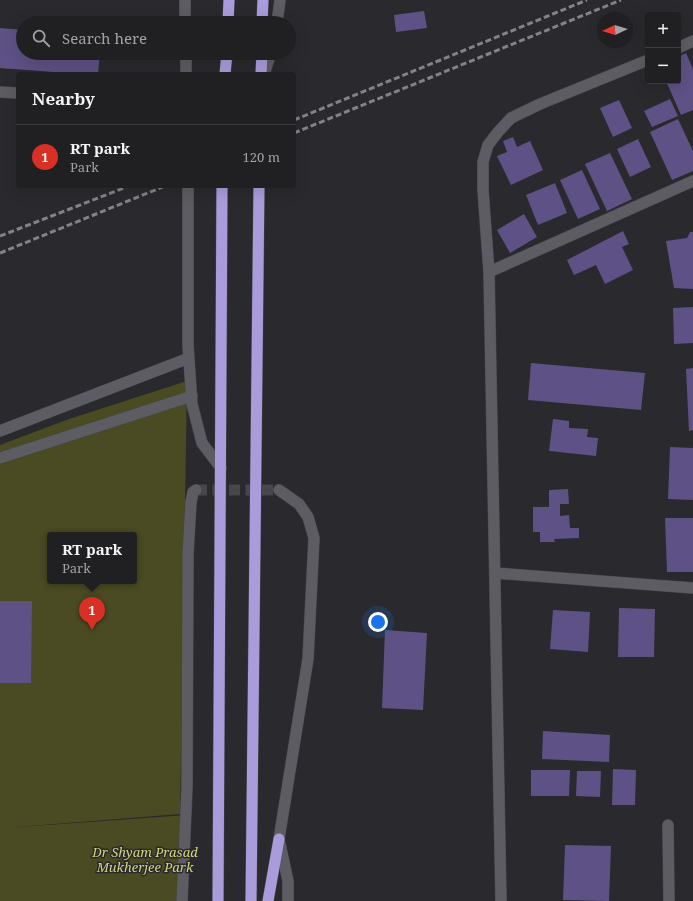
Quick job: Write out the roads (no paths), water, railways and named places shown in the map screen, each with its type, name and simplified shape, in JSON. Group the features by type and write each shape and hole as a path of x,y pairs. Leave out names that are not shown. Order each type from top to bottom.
{"highway":[{"path":"228,16 229,0"},
{"path":"262,16 263,0"},
{"path":"225,72 226,60"},
{"path":"261,72 262,60"},
{"path":"218,901 222,188"},
{"path":"251,901 259,188"},
{"path":"268,901 279,839"}],"street":[{"path":"185,0 185,16"},
{"path":"278,16 280,0"},
{"path":"681,47 693,41"},
{"path":"186,60 186,72"},
{"path":"265,72 269,60"},
{"path":"501,901 489,272 483,190 483,162 488,145 511,118 540,104 645,61"},
{"path":"0,92 16,94"},
{"path":"489,272 693,181"},
{"path":"188,188 189,358 192,404 202,444 221,468"},
{"path":"0,431 189,358"},
{"path":"0,458 192,396"},
{"path":"182,901 187,786 188,554 191,502 196,490"},
{"path":"279,490 298,504 308,517 314,538 308,659 279,839 288,881 288,901"},
{"path":"495,573 693,588"},
{"path":"668,825 669,901"}],"tunnel":[{"path":"196,490 279,490"}],"railway":[{"path":"296,119 587,0"},
{"path":"296,132 621,0"},
{"path":"0,236 124,188"},
{"path":"0,253 160,188"}],"place":[{"name":"RT park","path":"92,630"}],"park label":[{"name":"Dr Shyam Prasad Mukherjee Park","path":"145,860"}]}
